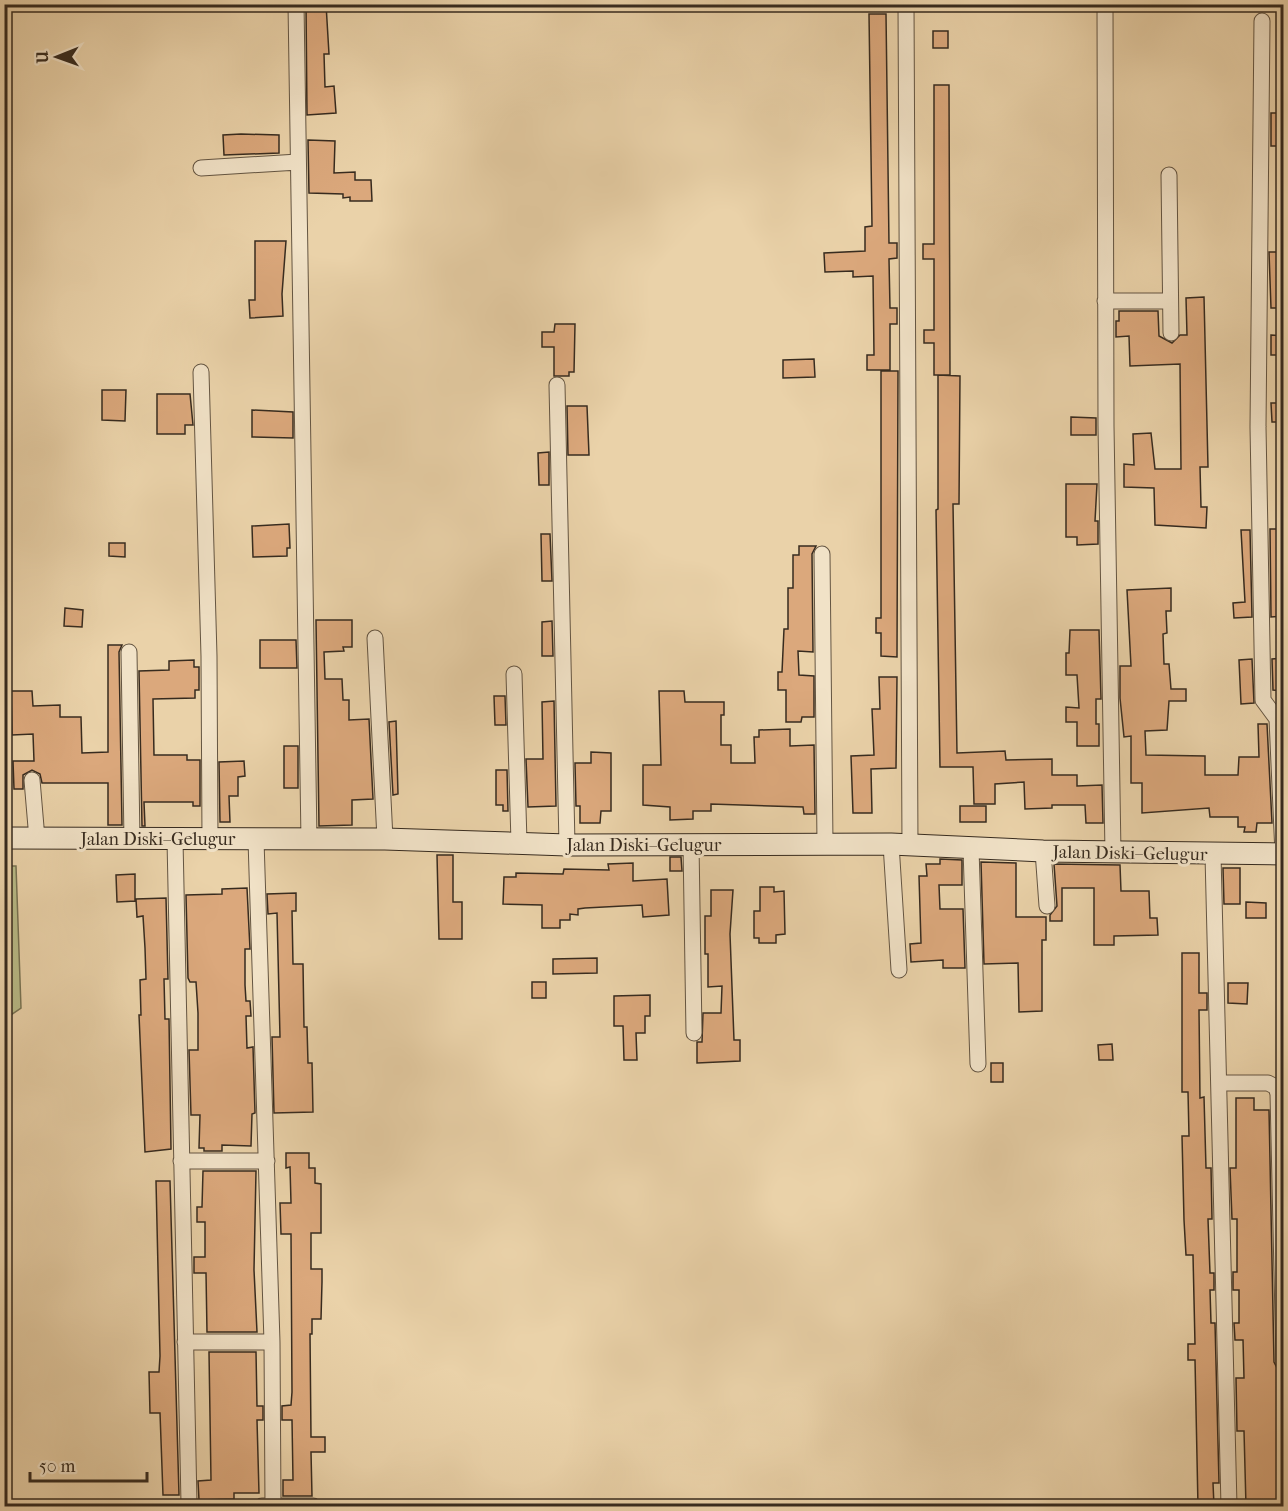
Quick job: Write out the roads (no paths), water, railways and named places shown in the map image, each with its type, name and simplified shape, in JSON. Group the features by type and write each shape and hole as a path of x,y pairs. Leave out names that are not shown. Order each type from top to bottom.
{"main road":[{"name":"Jalan Diski–Gelugur","path":"4,838 385,839 567,845 825,844 1113,853 1283,854"}],"street":[{"path":"296,4 309,840"},
{"path":"899,970 906,4"},
{"path":"1105,4 1105,301 1113,853"},
{"path":"1262,21 1258,427 1263,700 1276,719 1283,854"},
{"path":"201,168 298,162"},
{"path":"1168,175 1170,333"},
{"path":"1105,301 1170,301"},
{"path":"201,372 209,656 210,840"},
{"path":"557,384 567,845"},
{"path":"822,554 825,844"},
{"path":"375,638 385,839"},
{"path":"129,652 132,840"},
{"path":"514,674 519,843"},
{"path":"32,780 37,839"},
{"path":"174,840 189,1503 192,1506"},
{"path":"256,840 272,1342 273,1506"},
{"path":"691,844 694,1033"},
{"path":"970,849 978,1064"},
{"path":"1043,851 1047,906"},
{"path":"1213,855 1229,1506"},
{"path":"1220,1083 1268,1083 1276,1087 1278,1094 1284,1362"},
{"path":"181,1161 267,1161"},
{"path":"185,1342 272,1342"},
{"path":"261,1506 313,1506"}]}
